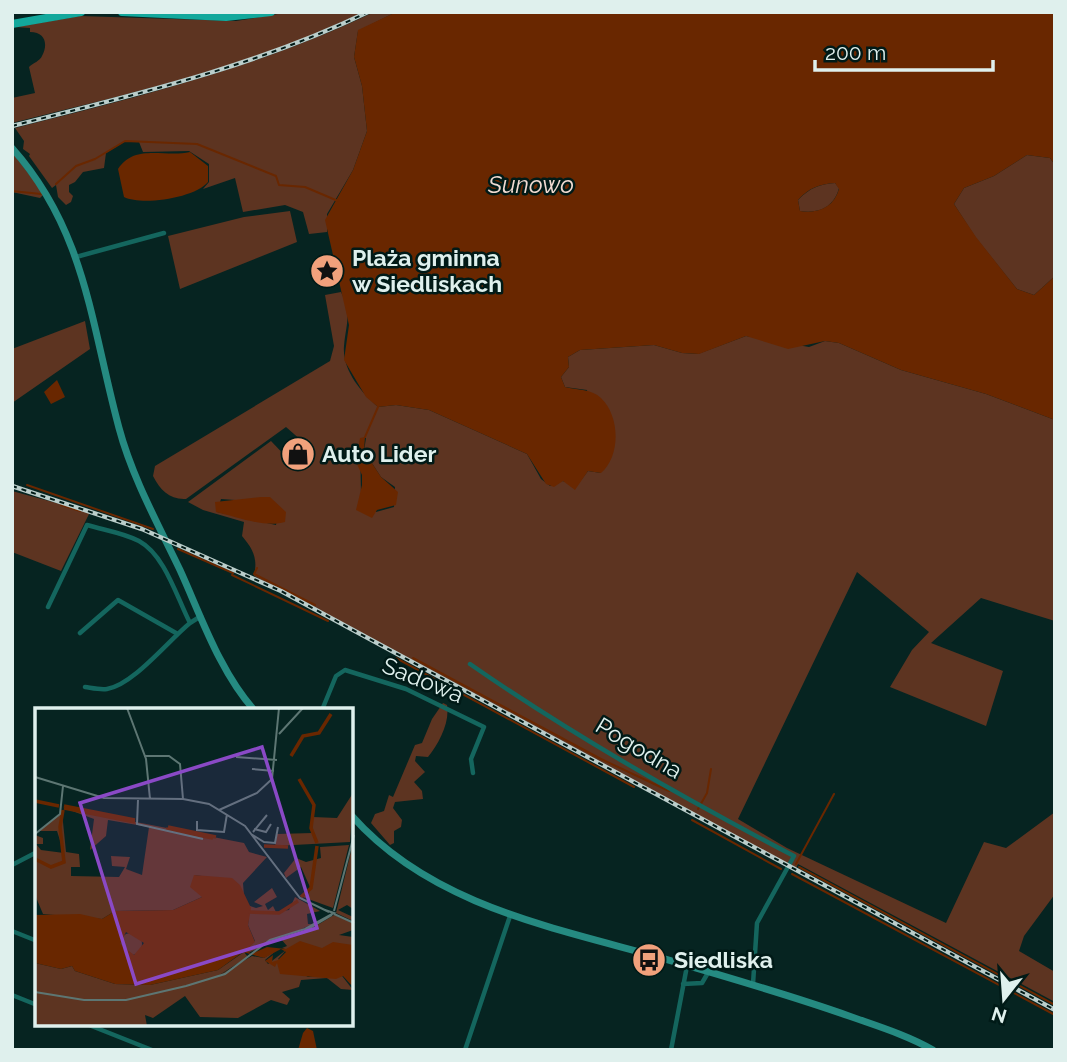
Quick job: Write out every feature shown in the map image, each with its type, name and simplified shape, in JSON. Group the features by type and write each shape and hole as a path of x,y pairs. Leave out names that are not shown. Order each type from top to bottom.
{"main road":[{"path":"12,24 81,12"},
{"path":"122,12 226,17 271,12"},
{"path":"12,148 46,190 68,231 127,452 201,616 233,680 253,708"},
{"path":"354,818 379,844 402,862 510,916 753,984 888,1030 933,1050"}],"street":[{"path":"76,257 164,233"},
{"path":"48,607 87,525 139,541 149,548 190,623"},
{"path":"80,632 118,600 177,633"},
{"path":"85,687 104,690 117,686 136,674 177,633 201,616"},
{"name":"Pogodna","path":"470,664 640,774 700,803 728,822 794,856 757,923 753,984"},
{"name":"Sadowa","path":"323,708 336,676 345,670 406,688 484,727 471,759 473,773"},
{"path":"12,865 35,853"},
{"path":"465,1050 510,916"},
{"path":"12,931 35,941"},
{"path":"671,1050 687,966"},
{"path":"683,984 702,983 709,971"},
{"path":"12,995 35,1004"},
{"path":"94,1027 152,1050"}],"shaded area":[{"path":"290,12 363,12 278,48 190,77 12,123 12,98 35,93 29,67 41,58 45,44 39,34 30,32 30,28 15,27 80,16 236,21"},
{"path":"374,12 396,12 358,31 354,57 362,86 367,131 353,170 327,214 327,232 309,234 303,212 285,205 243,212 235,178 203,189 209,182 209,164 189,151 143,152 139,142 124,142 106,153 104,168 83,172 69,185 69,192 73,196 71,202 66,205 58,197 56,185 52,188 30,154 23,149 24,141 15,128 153,92 242,65 330,32"},
{"path":"12,152 44,194 40,198 12,192"},
{"path":"1027,155 1050,158 1055,165 1055,276 1034,295 1017,289 976,238 954,204 964,188 994,176"},
{"path":"835,183 839,188 837,195 825,208 800,211 798,200 807,192 815,187"},
{"path":"290,211 297,242 180,289 168,236 244,217"},
{"path":"341,292 347,314 344,346 346,364 359,387 378,407 396,405 429,410 527,454 541,479 550,486 562,481 578,484 588,471 601,473 587,390 565,387 561,377 569,367 568,357 580,350 654,345 682,353 698,354 746,336 809,347 825,341 839,343 901,370 986,394 1055,420 1055,621 981,598 931,643 1003,671 986,726 890,687 912,650 929,632 857,572 738,819 787,848 946,923 984,842 1006,848 1055,812 1055,894 1024,936 1019,951 1055,972 1055,1002 798,864 796,868 254,576 254,554 242,536 244,522 203,510 188,502 271,441 293,464 310,448 286,427 186,499 175,498 162,490 153,476 155,466 330,361 334,346 325,295","holes":["366,438 364,451 381,477 395,487 394,507 376,512 361,495 360,439","221,499 275,503 279,509 276,525 217,512"]},
{"path":"85,321 90,349 12,403 12,349"},
{"path":"12,491 90,512 61,571 12,552"},
{"path":"443,703 447,705 447,712 440,739 428,757 416,756 415,761 425,772 414,782 422,791 423,799 395,802 393,808 402,820 401,827 394,831 394,843 390,845 371,823 375,814 384,811 389,795 393,797 415,745 422,743 432,719"}],"water":[{"name":"Sunowo","path":"396,12 1055,12 1055,165 1050,158 1027,155 994,176 964,188 954,204 1017,289 1034,295 1055,276 1055,420 986,394 901,370 839,343 825,341 788,349 746,336 699,354 682,353 654,345 580,350 568,357 569,367 561,377 565,387 589,391 601,398 612,415 616,436 608,466 601,473 588,471 575,490 563,481 554,487 546,484 527,454 429,410 396,405 378,407 366,397 344,360 349,325 325,220 353,170 367,131 362,86 354,57 358,30","holes":["835,183 839,189 837,195 824,208 800,211 798,200 806,192"]},
{"path":"190,152 208,166 208,182 201,188 168,199 143,201 124,197 118,169 125,161 142,154"},
{"path":"57,380 65,397 51,404 44,392"},
{"path":"365,437 364,451 381,477 398,492 396,505 377,510 372,518 356,510 362,475 356,462 360,438"},
{"path":"270,497 286,512 285,522 260,523 216,512 215,502"},
{"path":"307,1028 313,1031 317,1050 298,1050"}],"waterway":[{"path":"56,184 76,166 95,159 125,141 197,144 276,176 279,185 305,187 338,201"},
{"path":"12,191 41,194"},
{"path":"365,437 378,407"},
{"path":"27,485 153,529"},
{"path":"61,505 80,511"},
{"path":"178,549 233,573"},
{"path":"257,568 254,574 315,605"},
{"path":"232,575 328,621"},
{"path":"396,658 634,787"},
{"path":"413,658 601,759 669,791"},
{"path":"698,809 707,793 711,769"},
{"path":"796,864 834,794"},
{"path":"692,820 781,869"},
{"path":"799,867 1055,1005"},
{"path":"792,874 1055,1015"}],"railway":[{"path":"12,126 148,91 237,64 281,49 368,12"},
{"path":"12,486 142,529 281,591 1055,1010"}],"place":[{"name":"Plaża gminna w Siedliskach","path":"327,271"},
{"name":"Auto Lider","path":"298,454"},
{"name":"Siedliska","path":"649,960"}]}
